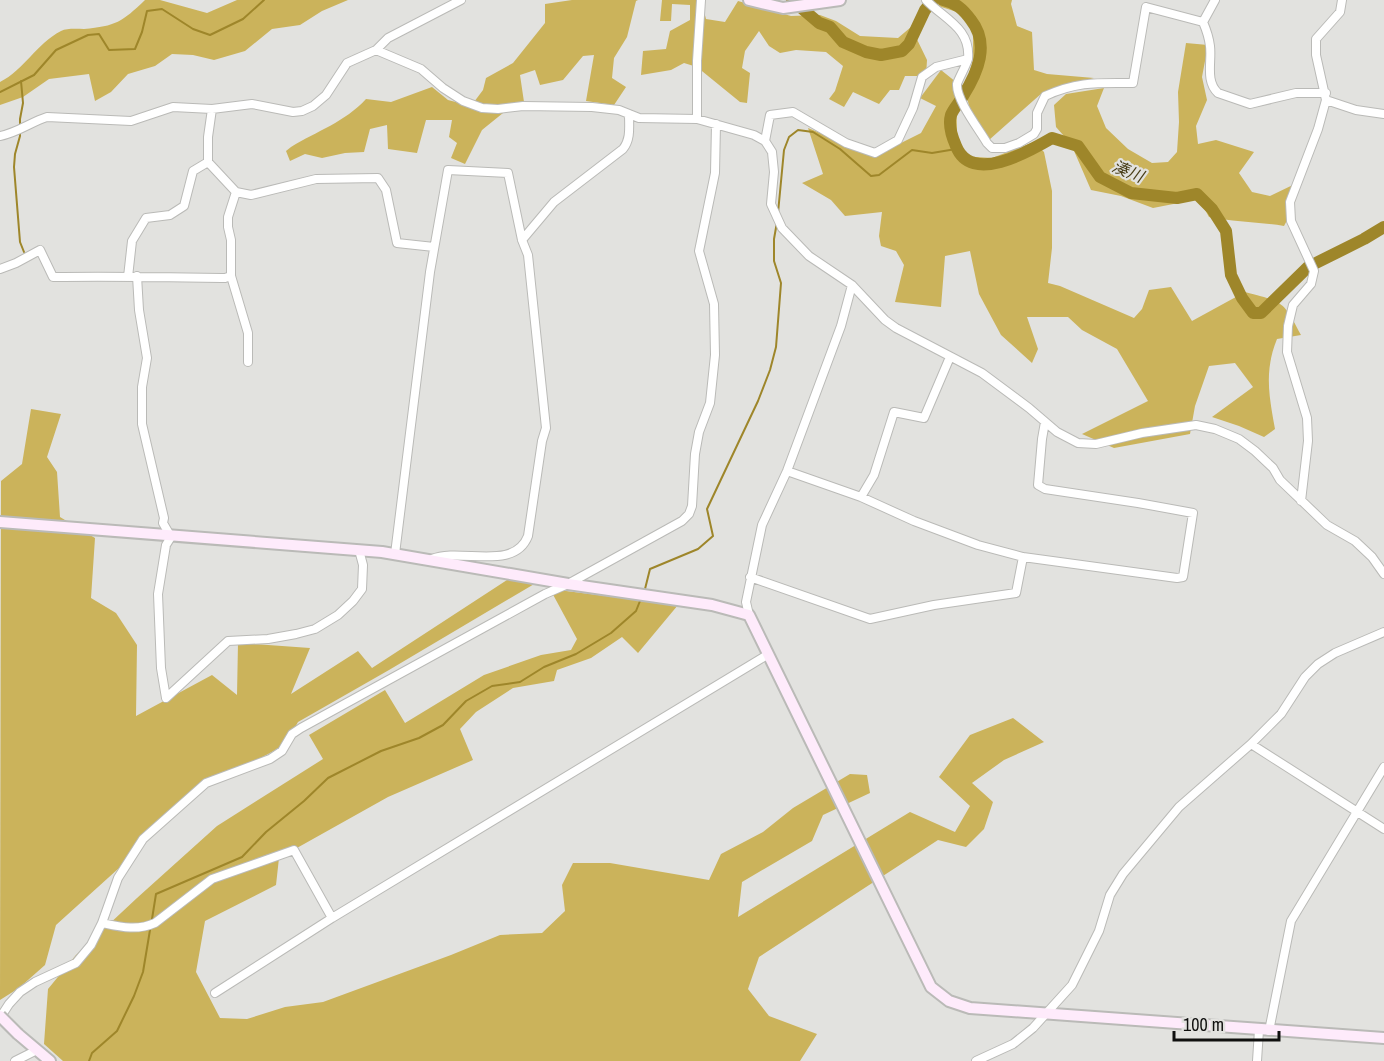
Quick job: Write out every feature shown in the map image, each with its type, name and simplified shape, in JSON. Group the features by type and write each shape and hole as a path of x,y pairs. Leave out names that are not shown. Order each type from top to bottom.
{"street":[{"path":"0,136 47,117 131,121 173,106 212,109 252,104 293,112 302,111 313,106 326,95 347,63 376,50 388,38 461,0"},
{"path":"697,119 697,61 701,0"},
{"path":"749,0 783,8 840,0"},
{"path":"927,0 962,32 969,49 964,72 957,81 958,94 987,143 993,148 1005,148 1034,134 1037,129 1037,114 1045,96 1076,84 1132,83 1146,7 1203,22"},
{"path":"1215,0 1203,22 1210,46 1211,85 1218,93 1250,104 1296,93 1326,97 1356,110 1384,114"},
{"path":"1301,501 1308,441 1307,418 1287,352 1288,326 1293,305 1311,284 1314,271 1291,220 1290,202 1318,129 1326,97 1316,55 1316,39 1340,12 1342,0"},
{"path":"376,50 421,69 463,101 482,108 592,106 619,111 639,118 697,119 754,135 765,141 772,152 774,172 771,204 780,224 809,256 852,285 885,320 896,328 982,373 1029,408 1056,432 1078,443 1096,444 1142,433 1196,425 1215,429 1239,439 1255,450 1273,468 1280,480 1327,525 1355,541 1372,557 1384,574"},
{"path":"765,141 770,115 793,112 846,143 875,153 898,140 913,108 922,77 936,67 968,59"},
{"path":"212,109 208,137 208,162 236,192 251,195 316,179 378,178 386,190 397,243 434,247"},
{"path":"522,240 554,202 623,150 630,135 629,114"},
{"path":"50,1061 0,1017 20,992 35,982 76,963 91,945 102,923 118,879 143,839 206,783 270,759 282,751 292,734 301,728 545,594 568,584 682,521 689,514 692,506 695,454 699,432 710,403 715,355 714,303 699,251 715,173 716,124"},
{"path":"171,537 163,523 164,518 142,424 142,387 147,358 133,277 132,241 146,218 170,215 184,206 193,171 208,162"},
{"path":"395,554 434,247 448,170 508,173 522,240 528,255 546,428 542,441 528,536 524,546 514,552 491,558 468,555 438,557 430,560"},
{"path":"236,192 228,217 231,240 231,276 248,333 248,362"},
{"path":"0,269 40,250 53,277 225,278 231,276"},
{"path":"852,285 841,326 787,471 762,525 746,602 766,655 931,987 949,1001 970,1008 1384,1038"},
{"path":"861,497 874,475 894,412 924,418 950,357"},
{"path":"787,471 861,497 957,537 1023,557 1183,577 1193,513 1045,489 1038,485 1042,439 1046,422"},
{"path":"0,522 395,554 568,584 712,605 749,615"},
{"path":"171,537 166,545 158,594 160,668 166,698 222,644 228,641 267,639 296,634 315,629 338,615 362,589 363,565 359,550"},
{"path":"750,577 870,619 934,605 1016,593 1023,557"},
{"path":"976,1061 1013,1044 1047,1015 1072,985 1099,931 1110,896 1123,874 1179,807 1251,744 1281,714 1305,677 1318,664 1335,653 1384,632"},
{"path":"215,993 332,918 766,655"},
{"path":"1251,744 1384,829"},
{"path":"1257,1061 1291,921 1384,767"},
{"path":"102,923 129,929 146,927 155,923 212,879 294,850 332,918"},
{"path":"15,1061 37,1050"}],"shaded area":[{"path":"145,0 160,0 207,13 237,0 348,0 322,11 300,25 272,29 245,51 214,60 193,55 172,54 155,66 128,74 111,92 95,101 89,74 49,79 23,97 0,105 0,82 16,71 52,36 66,29 95,28 118,22"},
{"path":"572,0 638,0 627,37 614,58 612,78 626,87 614,105 586,101 594,55 583,56 563,80 540,85 535,70 520,75 524,102 503,113 482,130 465,164 451,158 457,143 449,137 452,120 426,120 417,153 388,149 387,125 370,129 364,152 322,158 305,154 290,161 286,151 340,120 366,99 391,102 432,87 448,100 471,106 483,90 486,78 513,63 545,23 545,4"},
{"path":"662,0 701,0 706,19 725,22 738,1 791,16 820,15 836,21 860,36 898,38 911,27 927,60 926,76 905,76 899,90 890,90 879,104 853,92 844,107 829,99 835,91 843,66 826,52 796,50 780,53 769,46 759,31 745,51 742,68 750,73 747,103 740,102 697,67 684,63 671,70 641,75 643,51 666,49 670,31 690,20 690,5 672,4 671,21 660,21"},
{"path":"927,0 1012,0 1017,26 1032,32 1034,70 1047,74 1094,78 1042,93 989,140 970,110 965,89 973,59 973,29 957,12 932,4"},
{"path":"1186,43 1208,45 1202,77 1207,100 1196,126 1198,144 1216,140 1254,152 1239,173 1252,192 1270,196 1299,182 1294,207 1284,226 1209,217 1199,199 1153,208 1121,196 1091,190 1071,144 1056,127 1054,105 1066,94 1104,88 1097,106 1106,128 1128,149 1152,163 1168,162 1177,152 1178,92"},
{"path":"941,70 956,82 957,132 961,156 992,158 1034,142 1044,152 1052,191 1052,248 1048,283 1134,318 1142,309 1149,290 1171,287 1192,321 1245,292 1275,301 1285,309 1301,335 1277,339 1273,351 1269,384 1275,429 1264,437 1212,417 1253,387 1235,363 1209,366 1195,406 1190,434 1114,448 1082,434 1148,401 1117,349 1082,330 1068,317 1027,317 1038,349 1032,363 1001,335 979,294 970,251 945,256 941,307 895,302 904,265 896,251 881,246 879,236 882,212 845,216 831,200 802,183 823,174 808,128 867,152 901,143 921,133 936,106 920,98"},
{"path":"31,409 61,414 47,457 57,472 60,517 95,538 91,598 116,613 137,645 136,716 212,675 237,695 238,643 310,648 291,694 358,651 372,668 507,580 541,580 298,722 285,745 253,762 204,780 156,822 129,859 56,925 45,965 19,988 0,1000 1,481 22,464"},
{"path":"550,589 678,605 638,653 622,637 591,658 557,670 554,681 513,688 476,712 460,729 473,760 388,797 279,858 276,885 205,921 196,972 220,1018 247,1019 285,1007 323,1002 500,935 542,933 565,911 562,885 573,863 610,863 709,880 721,854 763,832 793,808 850,774 867,775 870,793 823,815 812,841 742,882 738,917 910,812 955,832 970,806 939,777 970,735 1013,718 1044,742 1004,760 972,783 993,802 984,829 966,847 938,840 759,957 748,989 769,1016 817,1034 800,1061 63,1061 44,1044 48,989 76,955 217,826 323,759 309,735 385,690 405,723 484,675 541,655 571,650 577,639"}],"waterway":[{"path":"0,92 34,75 56,50 88,35 99,34 109,50 135,49 147,11 162,9 193,29 210,35 243,19 264,0"},
{"name":"湊川","path":"792,0 819,23 830,27 843,42 866,52 881,55 902,51 909,44 925,10 933,0"},
{"name":"湊川","path":"943,0 955,5 965,13 977,29 980,39 980,58 977,68 950,119 953,139 963,157 974,163 1001,162 1029,151 1052,138 1078,146 1100,177 1131,193 1177,198 1197,194 1212,209 1226,231 1231,275 1242,298 1253,313 1261,313 1308,267 1384,227"},
{"path":"21,81 23,103 14,167 20,242 24,252"},
{"path":"778,213 784,150 789,137 798,130 813,132 840,149 871,176 879,175 912,150 932,153 956,149"},
{"path":"645,589 650,569 698,549 713,536 707,509 758,401 776,347 781,283 774,261 777,222"},
{"path":"152,919 156,894 242,857 266,832 328,778 381,751 419,738 443,725 466,701 492,686 520,682 544,667 576,654 611,633 636,611 640,601"},
{"path":"89,1061 92,1053 117,1031 134,996 143,972 150,930"}]}
